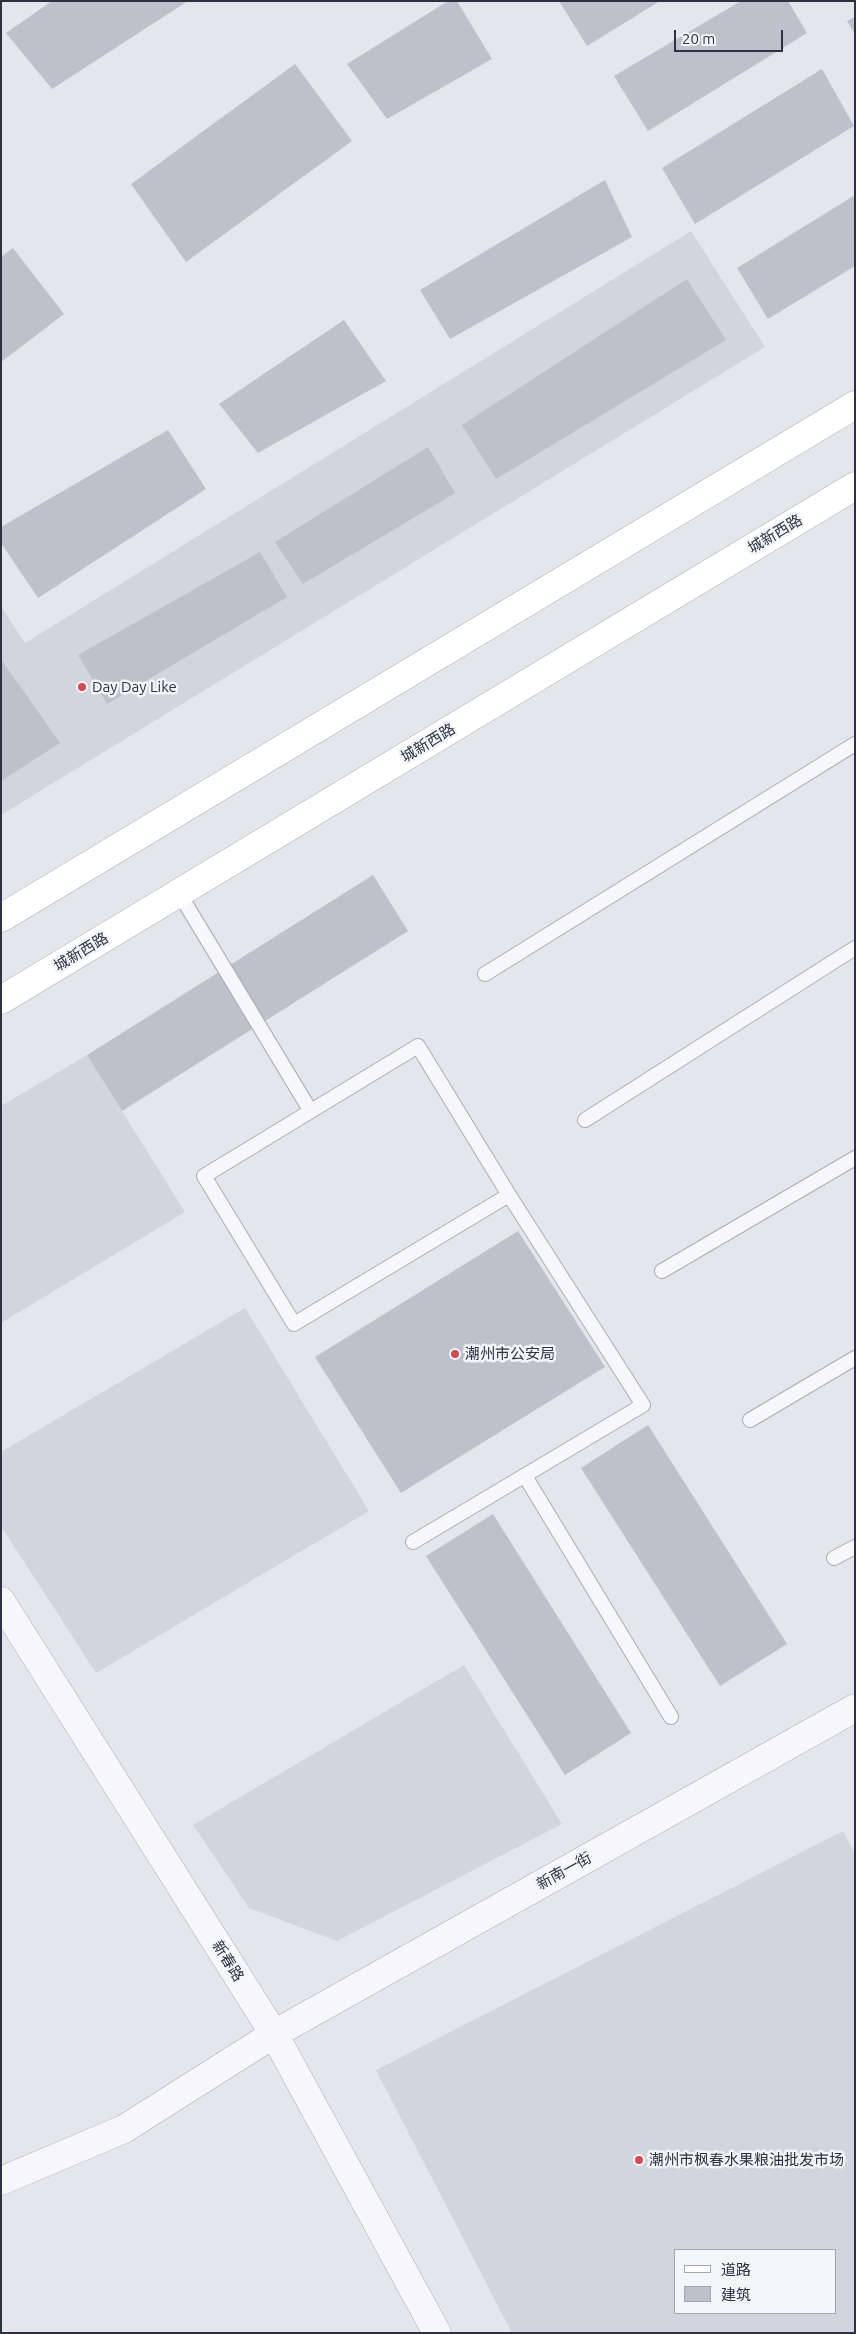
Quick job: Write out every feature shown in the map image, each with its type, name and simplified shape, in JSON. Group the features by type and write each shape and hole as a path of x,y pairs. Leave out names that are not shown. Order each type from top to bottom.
{"main road":[{"path":"1,918 855,404"},
{"name":"城新西路","path":"1,1000 855,486"}],"street":[{"name":"新春路","path":"1,1601 274,2034 437,2333"},
{"name":"新南一街","path":"1,2181 124,2129 274,2034 855,1708"}],"lane":[{"path":"485,974 855,744"},
{"path":"179,893 310,1110"},
{"path":"585,1120 855,948"},
{"path":"413,1542 643,1405 418,1046 204,1176 294,1324 509,1194"},
{"path":"662,1270 855,1158"},
{"path":"750,1420 855,1358"},
{"path":"525,1476 671,1717"},
{"path":"834,1558 855,1547"}],"shaded area":[{"path":"691,231 765,347 1,815 1,606 25,643"},
{"path":"87,1055 185,1212 1,1323 1,1106"},
{"path":"245,1308 369,1511 96,1673 1,1526 1,1452"},
{"path":"464,1665 562,1824 337,1941 249,1908 193,1825"},
{"name":"潮州市枫春水果粮油批发市场","path":"843,1831 855,1854 855,2333 512,2333 376,2070"}],"building":[{"path":"52,1 188,1 52,89 6,33"},
{"path":"448,1 457,1 492,59 387,119 347,64"},
{"path":"559,1 660,1 587,46"},
{"path":"741,1 788,1 807,33 648,131 614,76"},
{"path":"855,17 855,34 847,21"},
{"path":"295,64 352,141 186,262 131,184"},
{"path":"822,69 854,126 695,224 662,168"},
{"path":"605,180 632,237 450,339 420,290"},
{"path":"855,195 855,266 768,319 737,268"},
{"path":"13,248 64,314 1,362 1,257"},
{"path":"687,279 726,340 496,479 462,425"},
{"path":"344,320 386,381 258,453 219,404"},
{"path":"168,430 206,489 38,598 1,543 1,527"},
{"path":"428,447 455,493 303,584 275,542"},
{"path":"260,552 287,597 107,704 78,655"},
{"path":"1,659 60,743 1,781"},
{"path":"373,875 408,931 122,1111 87,1055"},
{"path":"518,1231 605,1367 401,1493 315,1357"},
{"path":"648,1425 787,1644 720,1686 581,1468"},
{"path":"493,1514 631,1733 565,1775 426,1556"}],"place":[{"name":"Day Day Like","path":"82,687"},
{"name":"潮州市公安局","path":"455,1354"},
{"name":"潮州市枫春水果粮油批发市场","path":"639,2160"}]}
